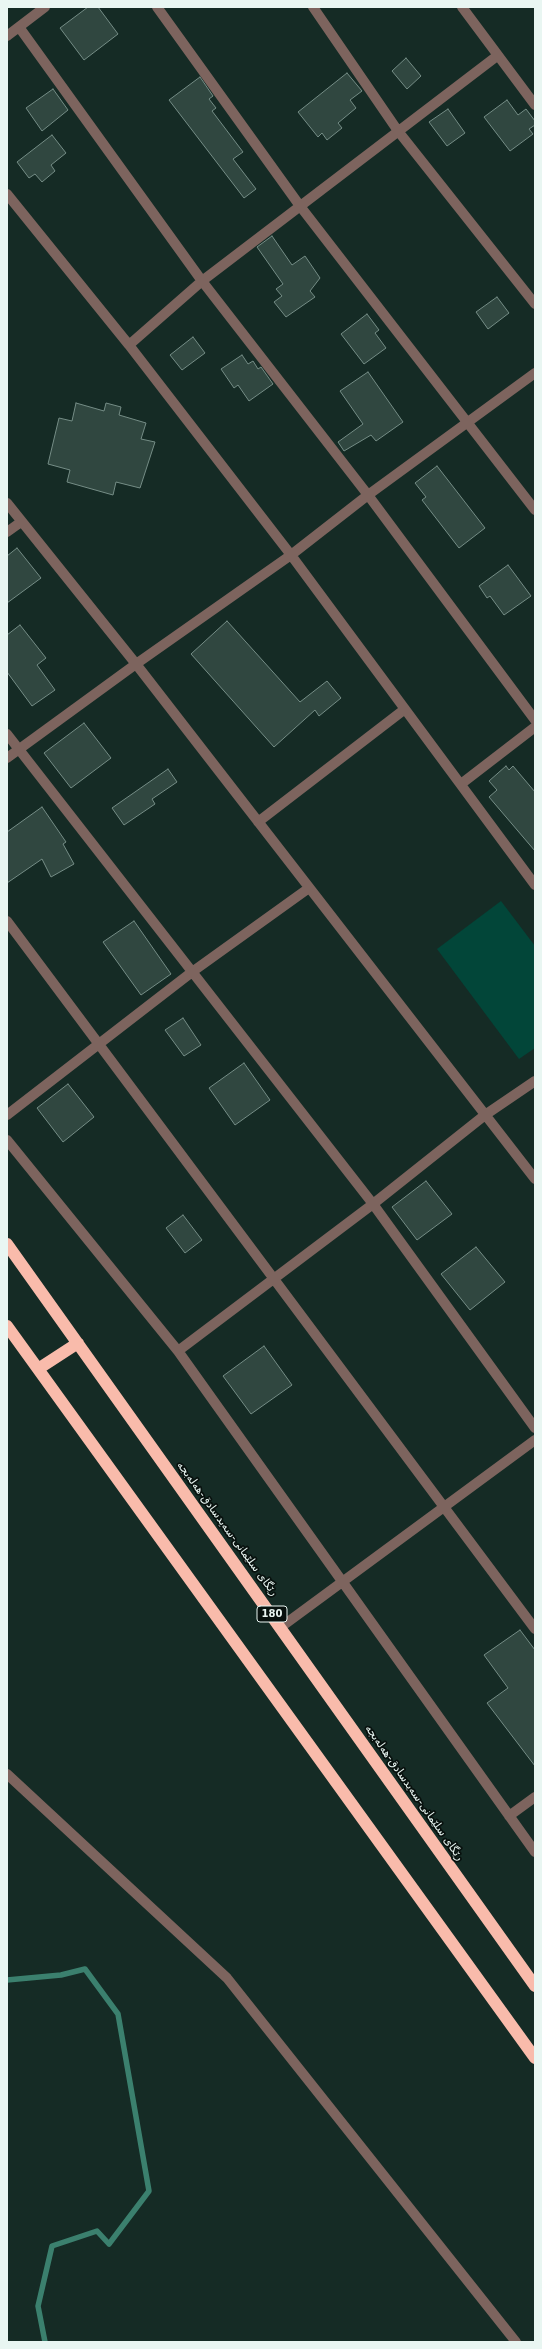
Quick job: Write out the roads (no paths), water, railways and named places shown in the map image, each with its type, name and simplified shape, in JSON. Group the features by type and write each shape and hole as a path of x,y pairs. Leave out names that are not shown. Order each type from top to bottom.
{"highway":[{"name":"رێگای سلێمانی-سەیدسادق-هەلەبجە","path":"7,1244 535,1986"},
{"path":"7,1326 535,2058"},
{"path":"38,1369 78,1344"}],"street":[{"path":"7,36 45,7"},
{"path":"157,7 300,206 468,421 535,510"},
{"path":"313,7 398,131 535,304"},
{"path":"462,7 497,56 535,105"},
{"path":"19,26 202,281 368,495 535,720"},
{"path":"129,345 202,281 497,56"},
{"path":"7,194 129,345 291,555 535,884"},
{"path":"7,758 136,664 291,555 368,495 535,373"},
{"path":"7,503 136,664 535,1179"},
{"path":"7,532 21,522"},
{"path":"258,822 405,709"},
{"path":"461,784 535,727"},
{"path":"7,734 373,1204 535,1428"},
{"path":"7,1115 192,972 309,888"},
{"path":"7,921 535,1629"},
{"path":"178,1351 373,1204 485,1115 535,1081"},
{"path":"7,1140 178,1351 535,1852"},
{"path":"281,1627 535,1440"},
{"path":"7,1774 227,1978 516,2342"},
{"path":"509,1816 535,1797"}],"waterway":[{"path":"7,1980 61,1975 85,1969 118,2014 149,2191 109,2244 97,2231 52,2246 38,2306 45,2342"}]}
